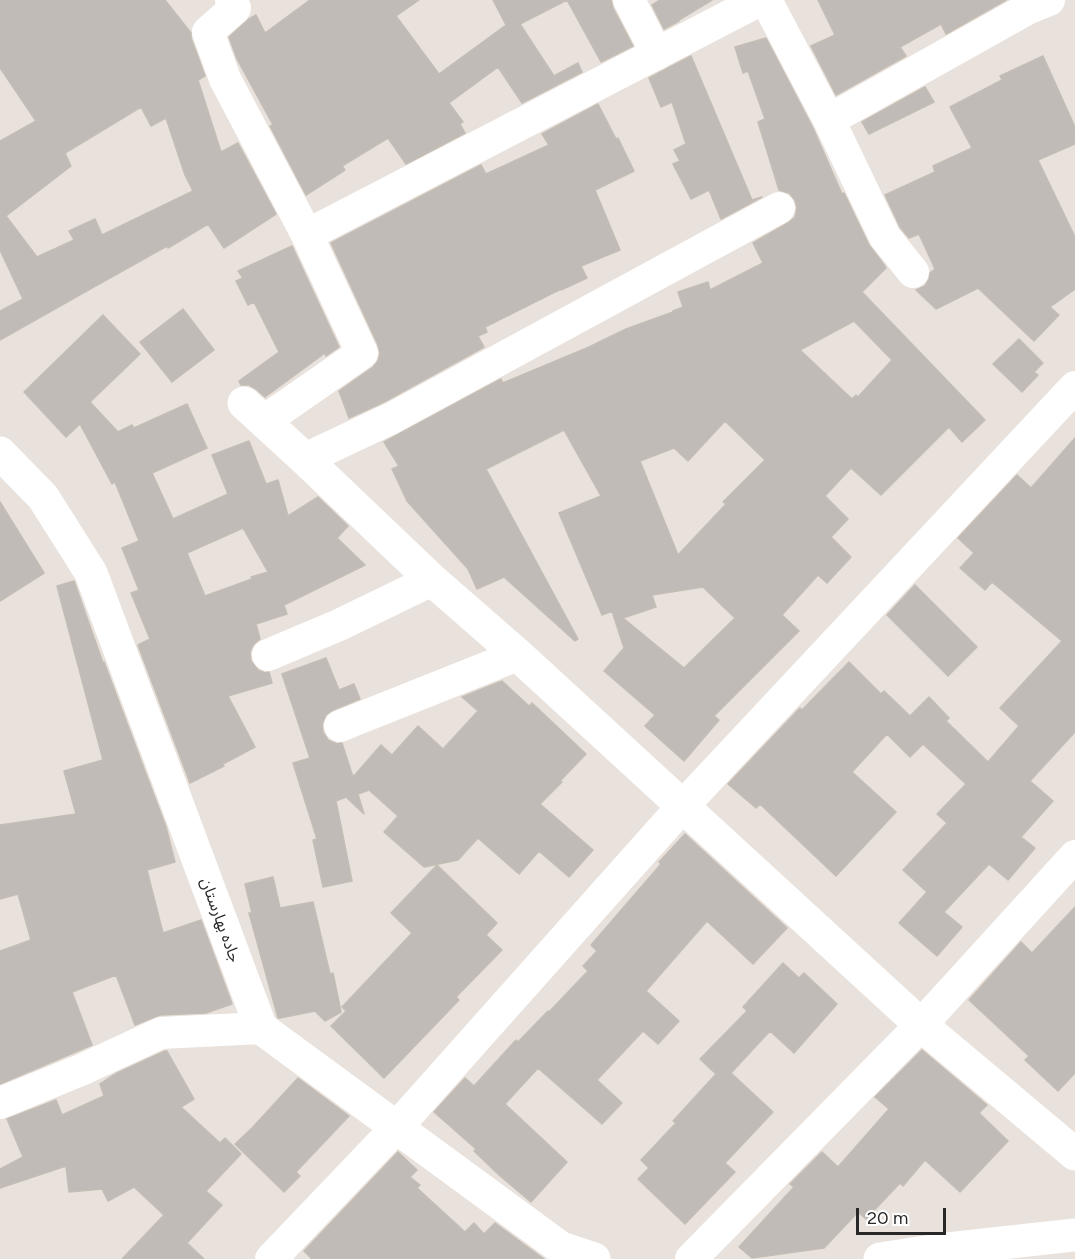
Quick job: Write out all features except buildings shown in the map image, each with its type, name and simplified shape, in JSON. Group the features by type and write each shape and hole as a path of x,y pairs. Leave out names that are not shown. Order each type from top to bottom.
{"street":[{"path":"629,0 657,54"},
{"path":"307,235 760,0"},
{"path":"766,0 829,120 885,237 913,272"},
{"path":"239,3 208,32 225,79 307,235 362,353 254,412 432,580 518,655 921,1025 1075,1154"},
{"path":"829,120 1033,3"},
{"path":"305,459 392,418 779,208"},
{"path":"271,1259 396,1128 682,807 1075,387"},
{"name":"جاده بهارستان","path":"0,453 43,497 91,573 261,1028"},
{"path":"268,655 339,625 432,580"},
{"path":"340,726 518,655"},
{"path":"691,1259 921,1025 1075,856"},
{"path":"0,1103 81,1070 161,1033 261,1028 561,1248 594,1259"},
{"path":"880,1259 1075,1234"}]}
